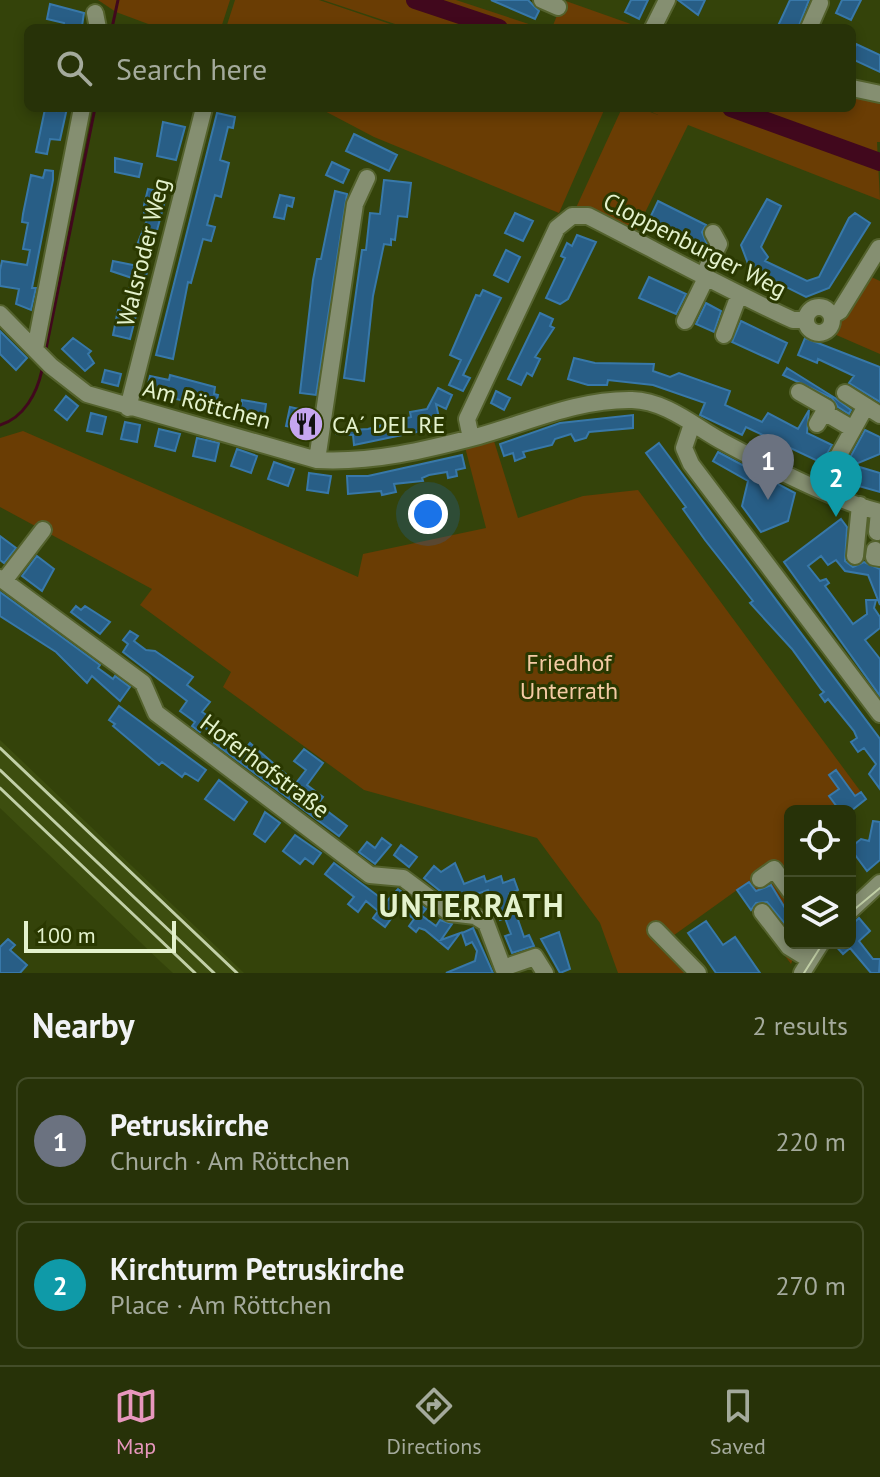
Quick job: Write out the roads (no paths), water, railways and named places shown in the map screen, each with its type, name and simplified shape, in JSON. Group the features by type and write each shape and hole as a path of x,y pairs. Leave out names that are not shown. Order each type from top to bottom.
{"street":[{"path":"655,24 667,0"},
{"path":"811,24 820,3"},
{"path":"856,89 880,94"},
{"path":"35,349 81,112"},
{"name":"Walsroder Weg","path":"128,408 203,112"},
{"path":"317,460 355,204 367,178"},
{"name":"Cloppenburger Weg","path":"471,438 467,419 557,228 566,219 588,216 739,295 793,320 805,320 814,332 823,332 831,325 832,316 840,311 879,248"},
{"path":"685,321 719,244 713,233"},
{"path":"724,335 739,295"},
{"name":"Am Röttchen","path":"0,314 87,394 317,460 363,460 471,438 586,404 632,400 663,406 746,454 880,512"},
{"path":"799,392 827,408 821,418 853,429"},
{"path":"821,487 853,429 873,410 845,393"},
{"path":"692,424 684,448 691,464 880,714"},
{"path":"855,556 860,505"},
{"path":"877,532 880,512"},
{"path":"2,579 43,530"},
{"name":"Hoferhofstraße","path":"2,579 143,683 156,713 370,875 403,878 450,913 481,917 504,970 535,957 545,973"},
{"path":"760,879 774,869 784,883"},
{"path":"856,907 875,891"},
{"path":"762,912 789,947 810,962"},
{"path":"656,930 698,973"}],"waterway":[{"path":"113,24 118,0"},
{"path":"415,0 487,24"},
{"path":"46,349 94,112"},
{"path":"742,112 880,162"},
{"path":"0,425 23,411 37,387 42,370"}],"tram line":[{"path":"856,908 880,888"},
{"path":"804,973 819,949"}],"railway":[{"path":"0,748 237,973"},
{"path":"0,770 214,973"},
{"path":"0,788 195,973"}],"place":[{"name":"CA´ DEL RE","path":"306,424"},
{"name":"Petruskirche","path":"768,500"},
{"name":"Kirchturm Petruskirche","path":"836,517"}],"district":[{"name":"UNTERRATH","path":"472,905"}],"park label":[{"name":"Friedhof Unterrath","path":"569,676"}]}
